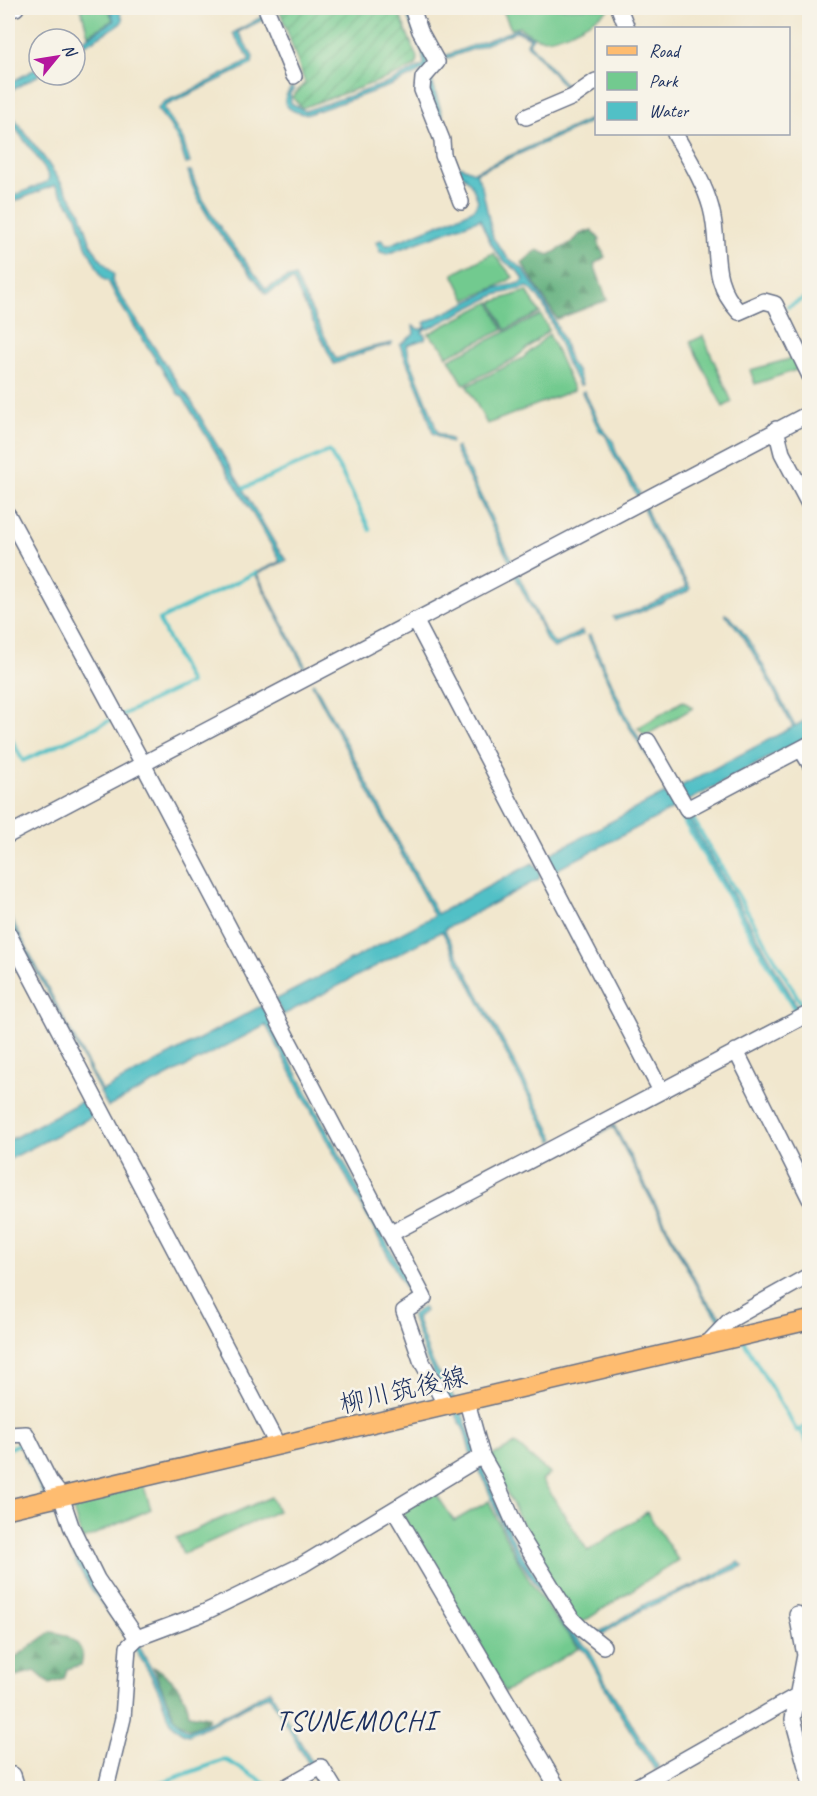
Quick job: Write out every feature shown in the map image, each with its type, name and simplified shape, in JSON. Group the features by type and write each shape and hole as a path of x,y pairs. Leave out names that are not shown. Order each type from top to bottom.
{"main road":[{"name":"柳川筑後線","path":"8,1509 810,1320"}],"street":[{"path":"8,9 16,8"},
{"path":"266,8 294,75"},
{"path":"412,8 420,31 437,62 423,78 422,90 442,140 443,155 461,202"},
{"path":"619,8 627,27"},
{"path":"533,110 573,97 595,82"},
{"path":"676,135 711,206 716,231 717,271 730,302 739,312 764,301 775,304 810,376"},
{"path":"8,835 810,413"},
{"path":"776,429 782,453 810,506"},
{"path":"8,515 143,764 424,1298 404,1311 421,1360 447,1407"},
{"path":"415,620 661,1091"},
{"path":"648,741 687,809 806,746 810,764"},
{"path":"8,933 278,1446"},
{"path":"390,1233 810,1013"},
{"path":"736,1051 810,1199"},
{"path":"706,1345 730,1320 810,1275"},
{"path":"467,1402 482,1456 494,1477 519,1534 571,1618 603,1646"},
{"path":"8,1435 26,1434 50,1482 62,1496 71,1526 98,1579 137,1638"},
{"path":"108,1788 123,1718 128,1647 137,1638 201,1614 302,1565 482,1456"},
{"path":"394,1510 558,1788"},
{"path":"797,1614 805,1655 793,1719 810,1781"},
{"path":"634,1788 798,1695"},
{"path":"284,1788 321,1767 334,1788"}],"green space":[{"path":"81,8 108,8 113,20 88,35"},
{"path":"279,8 397,8 418,60 416,66 302,108 292,97 305,83"},
{"path":"502,8 611,8 564,35 543,39 519,27 511,29"},
{"path":"592,230 600,240 598,242 605,257 594,264 607,300 557,319 522,263 537,250 549,255 573,242 580,234"},
{"path":"493,253 513,277 466,300 453,274"},
{"path":"527,291 540,313 505,330 492,302"},
{"path":"490,302 503,330 447,356 442,347 428,334"},
{"path":"541,315 549,330 514,359 463,383 449,359"},
{"path":"549,334 574,390 487,424 467,386 523,358"},
{"path":"703,336 732,402 723,407 690,342"},
{"path":"797,357 802,368 755,384 750,370"},
{"path":"683,701 693,708 645,736 638,728"},
{"path":"516,1444 550,1474 542,1480 588,1551 647,1512 678,1560 580,1624 553,1586 489,1457"},
{"path":"143,1484 151,1509 82,1540 71,1504"},
{"path":"435,1492 454,1521 489,1501 528,1578 552,1614 579,1648 505,1692 404,1519 403,1511"},
{"path":"271,1497 278,1511 183,1554 176,1538"},
{"path":"51,1632 70,1638 79,1646 82,1652 81,1665 67,1669 64,1679 50,1684 35,1671 16,1676 8,1669 8,1663"},
{"path":"153,1667 177,1686 188,1706 189,1714 209,1717 207,1721 190,1729 176,1721"}],"water":[{"path":"110,8 118,8 123,20 120,24 87,44 87,38 114,21"},
{"path":"404,8 408,8 425,52 448,135 434,107 424,70 392,85 308,114 302,114 286,105 285,98 291,87 294,89 290,93 291,103 305,111 390,82 424,65 422,52"},
{"path":"263,16 264,19 238,32 253,57 252,64 165,106 164,109 183,140 190,163 186,164 179,142 157,109 164,102 249,61 233,33"},
{"path":"517,29 533,38 529,43 571,91 569,92 527,44 530,38 517,31 442,60 442,57"},
{"path":"27,74 27,82 8,92 8,84"},
{"path":"8,110 80,211 91,244 114,275 113,284 188,396 278,549 287,560 257,574 307,669 305,670 255,573 279,562 279,558 183,397 178,394 108,281 103,279 86,246 77,216 55,185 8,204 8,198 47,182 49,177 8,118"},
{"path":"592,120 584,125 476,173 482,187 493,238 507,257 523,269 537,290 552,315 570,363 577,371 582,385 579,385 569,367 551,321 535,293 528,287 495,295 426,328 422,332 425,339 407,345 409,357 436,429 438,433 452,440 451,443 433,433 424,403 400,345 414,334 413,326 423,329 426,326 424,323 497,288 521,283 524,279 498,254 480,219 387,254 380,252 376,242 381,240 389,245 474,209 478,201 474,191 466,178 454,169 446,146 450,145 457,165 474,172"},
{"path":"188,171 191,171 196,186 213,217 266,289 287,278 295,277 336,359 368,348 392,343 391,345 373,349 334,364 293,281 266,294 210,220 193,187"},
{"path":"584,391 602,428 613,441 616,452 640,494 637,496 606,436 599,430 582,392"},
{"path":"458,447 513,563 510,563 455,450"},
{"path":"645,506 654,528 690,588 688,591 640,612 615,620 613,617 635,611 687,587 651,528 643,507"},
{"path":"517,572 546,633 555,644 582,631 583,634 554,648 546,640 514,574"},
{"path":"725,614 744,633 795,726 809,718 809,736 688,801 679,787 793,727 752,651"},
{"path":"590,635 627,717 678,808 624,718 588,636"},
{"path":"314,683 437,914 533,863 540,872 539,879 445,931 555,1139 552,1141 442,931 283,1015 275,1000 434,916 312,684"},
{"path":"665,793 675,808 556,870 553,869 546,856"},
{"path":"686,813 800,1011 809,1021 809,1026 797,1011 683,815"},
{"path":"8,912 102,1091 261,1006 266,1011 270,1023 415,1296 411,1299 266,1025 108,1107 8,917"},
{"path":"86,1099 93,1116 8,1160 8,1141"},
{"path":"614,1125 705,1299 723,1319 721,1321 704,1301 613,1127 562,1153 559,1152"},
{"path":"423,1307 425,1311 416,1318 431,1360 459,1406 502,1516 516,1545 569,1629 590,1651 606,1683 659,1768 655,1770 586,1653 568,1633 518,1557 502,1525 484,1479 472,1458 465,1432 427,1360 411,1315"},
{"path":"19,1438 60,1512 57,1518 53,1516 18,1442"},
{"path":"64,1523 138,1644 178,1723 189,1731 237,1709 270,1690 313,1764 310,1766 269,1695 189,1735 177,1729 169,1718 159,1692 144,1664 82,1573 59,1526"},
{"path":"739,1562 743,1566 641,1610 601,1635 598,1633 647,1603 695,1585"}],"waterway":[{"path":"788,307 810,295"},
{"path":"244,488 329,451 370,530"},
{"path":"122,715 190,683 159,620 255,573"},
{"path":"8,733 23,761 115,718"},
{"path":"689,812 805,1010"},
{"path":"682,818 798,1015"},
{"path":"803,1020 810,1030"},
{"path":"743,1340 797,1431 810,1424"},
{"path":"800,1429 810,1448"},
{"path":"8,1449 19,1444"},
{"path":"149,1787 224,1760 274,1788"}],"district":[{"name":"TSUNEMOCHI","path":"356,1720"}]}
